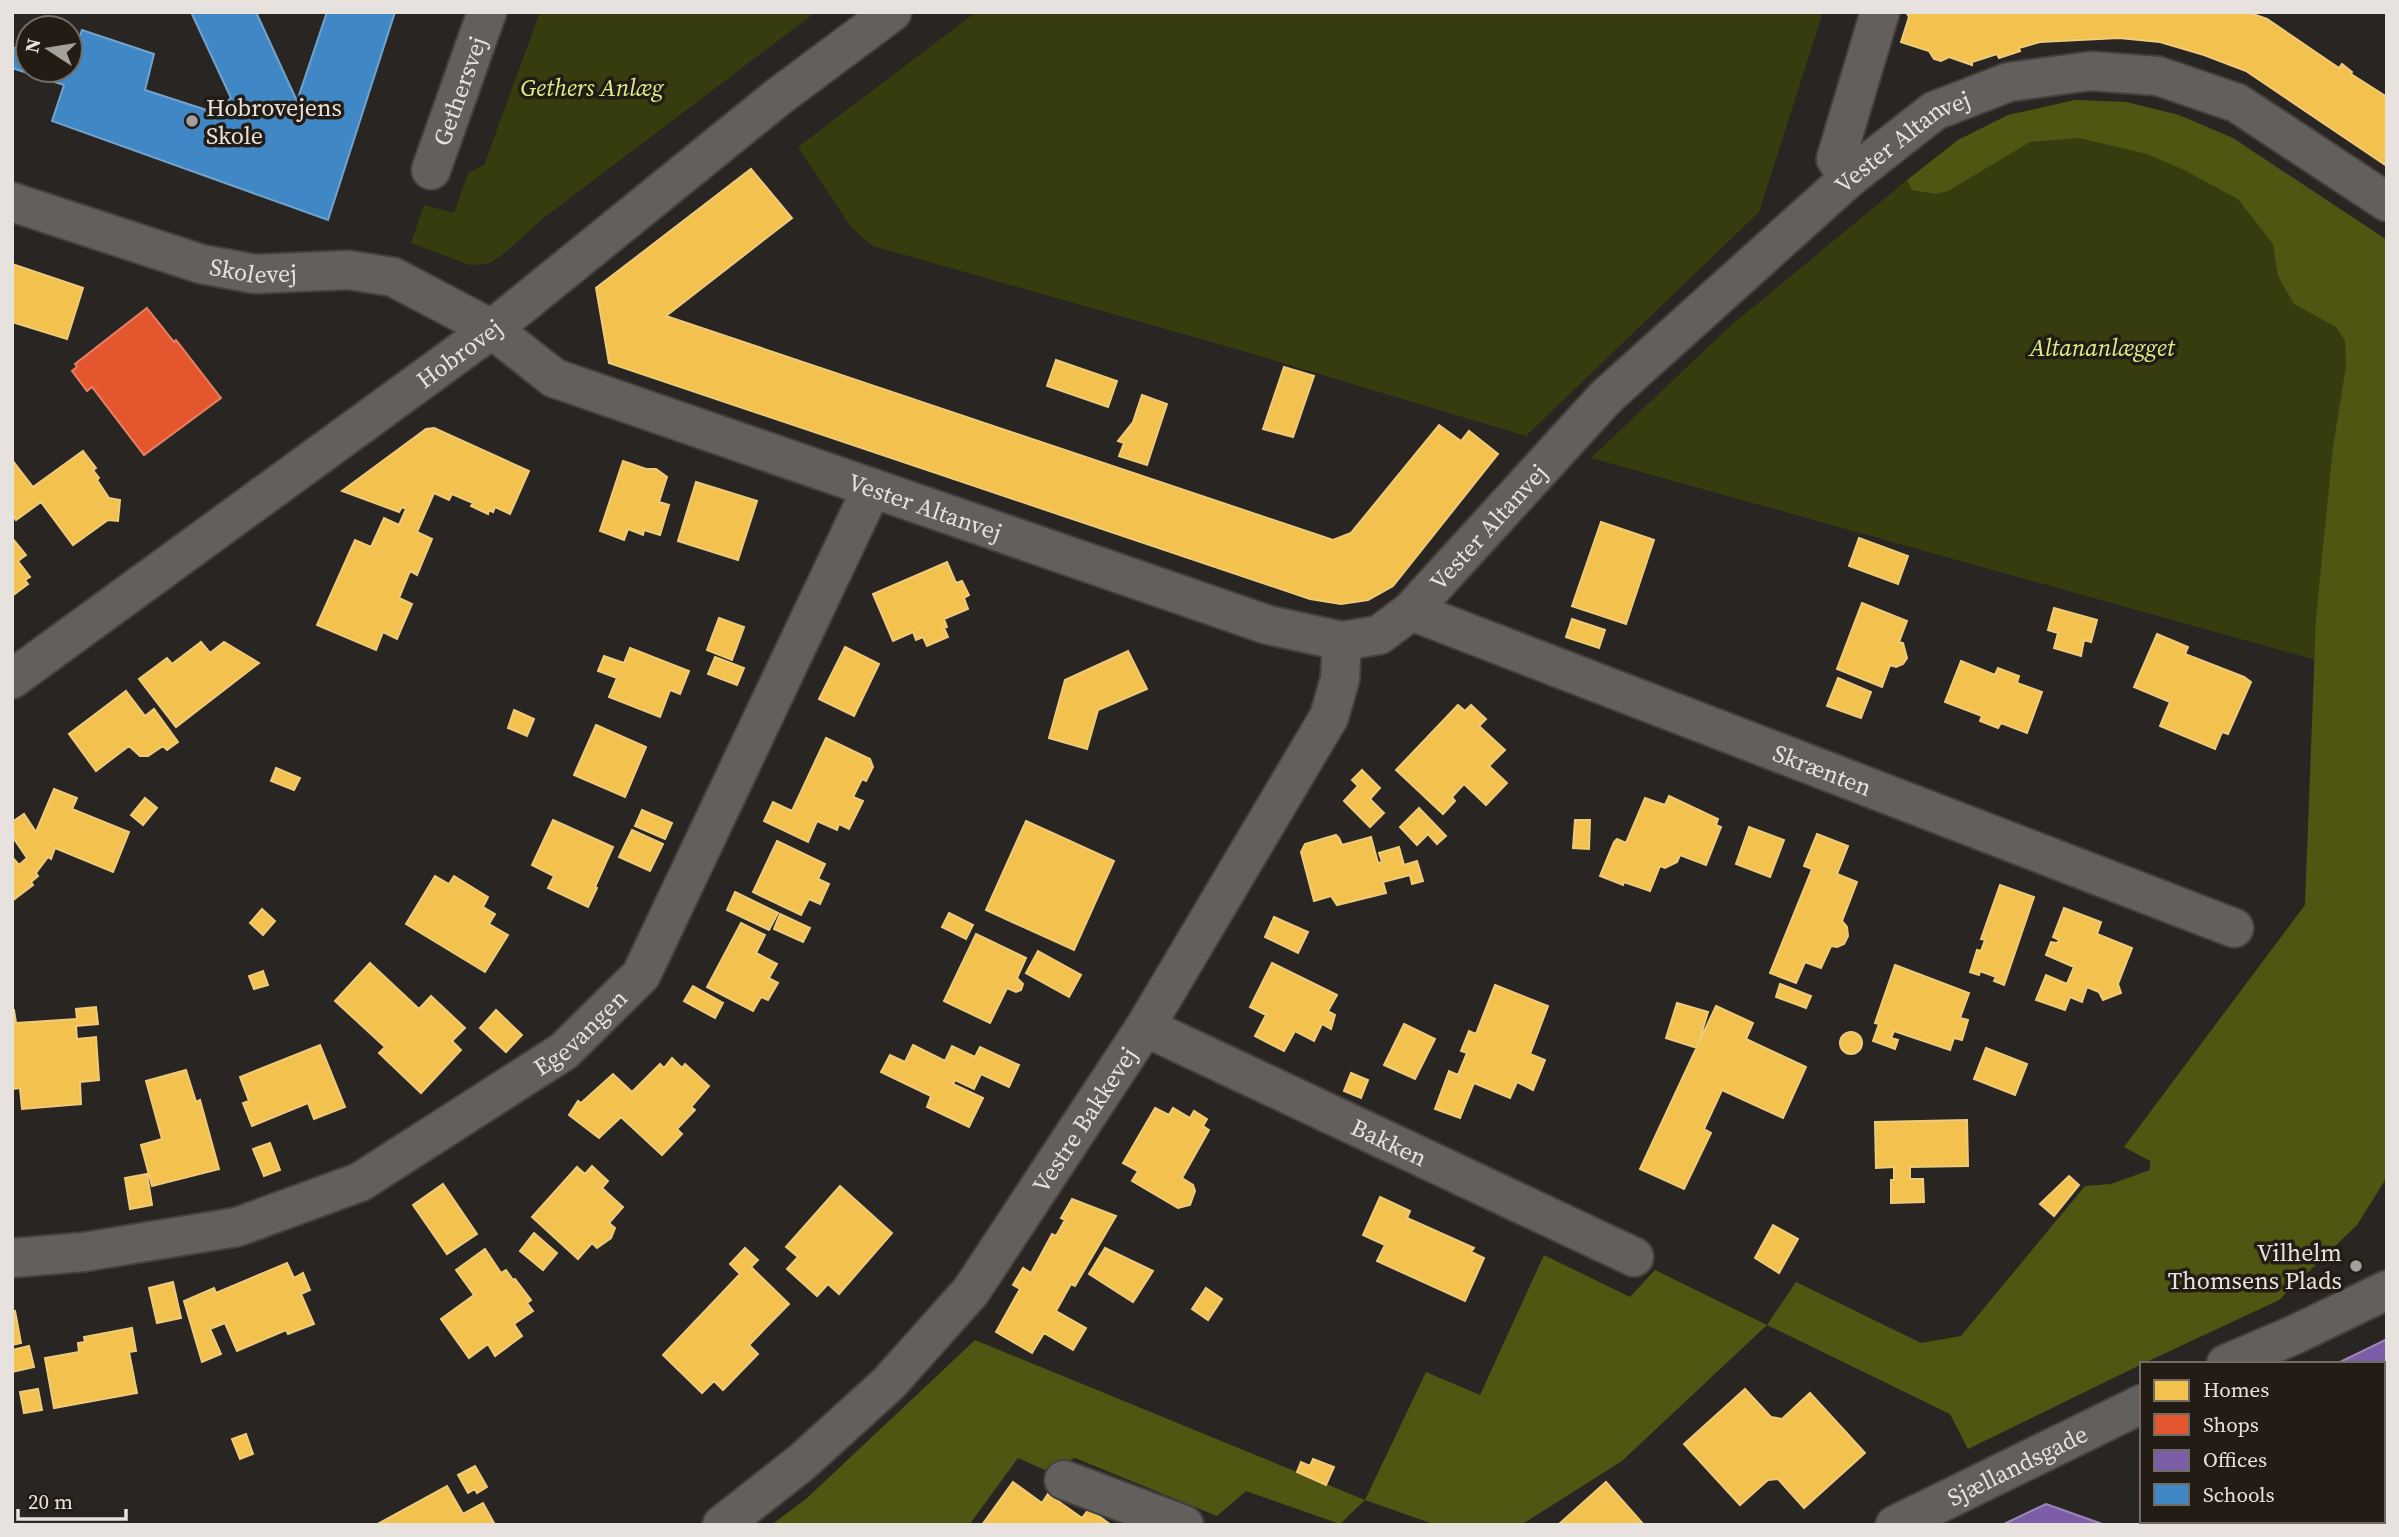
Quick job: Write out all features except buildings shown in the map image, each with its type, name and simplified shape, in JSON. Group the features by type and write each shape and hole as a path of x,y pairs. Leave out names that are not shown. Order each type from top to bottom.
{"street":[{"name":"Gethersvej","path":"431,170 487,12"},
{"name":"Hobrovej","path":"12,679 492,329 768,106 891,12"},
{"path":"1849,178 1836,159 1880,12"},
{"name":"Vester Altanvej","path":"492,329 554,378 1268,625 1342,641 1379,635 1411,611 1606,397 1849,178 1934,111 2009,82 2091,71 2158,76 2238,103 2387,202"},
{"name":"Skolevej","path":"12,202 201,264 256,274 348,270 393,277 492,329"},
{"name":"Egevangen","path":"12,1258 84,1252 237,1227 360,1182 564,1051 641,975 872,488"},
{"name":"Skrænten","path":"1411,611 2234,928"},
{"name":"Vestre Bakkevej","path":"722,1525 802,1462 889,1383 971,1291 1145,1027 1329,717 1340,679 1342,641"},
{"name":"Bakken","path":"1145,1027 1634,1257"},
{"path":"2231,1362 2387,1290"},
{"name":"Sjællandsgade","path":"1895,1525 2140,1405"},
{"path":"1064,1479 1184,1525"}],"green space":[{"name":"Gethers Anlæg","path":"540,12 816,12 545,217 488,264 470,265 411,243 424,205 454,213 468,173 484,165"},
{"path":"976,12 1823,12 1759,212 1526,436 1236,349 873,246 851,227 798,147"},
{"name":"Altananlægget","path":"2075,100 2126,102 2179,115 2387,240 2387,1177 2357,1225 2279,1300 2146,1362 2140,1362 2140,1365 1968,1449 1950,1414 1767,1325 1796,1282 1921,1343 1961,1336 2085,1186 2111,1184 2150,1170 2150,1161 2124,1147 2305,905 2316,660 1591,458 1728,328 1907,180 1958,140 2008,115"},
{"path":"2075,100 2126,102 2179,115 2233,138 2387,240 2387,1177 2357,1225 2279,1300 2146,1362 2140,1362 2140,1365 1968,1449 1950,1414 1767,1325 1796,1282 1921,1343 1961,1336 2085,1186 2111,1184 2150,1170 2150,1161 2124,1147 2305,905 2316,618 2333,447 2346,366 2345,341 2336,327 2294,304 2278,276 2273,244 2238,199 2147,154 2079,138 2030,142 1948,191 1936,194 1912,190 1907,180 1958,140 2008,115"},
{"path":"1544,1255 1630,1297 1655,1270 1767,1325 1622,1461 1521,1525 1436,1525 1365,1500 1426,1372 1480,1395"},
{"path":"975,1340 1365,1500 1340,1524 1246,1491 1217,1516 1075,1458 1045,1470 1018,1458 969,1525 771,1525 806,1499"}],"place":[{"name":"Hobrovejens Skole","path":"192,121"},
{"name":"Vilhelm Thomsens Plads","path":"2356,1266"}]}
